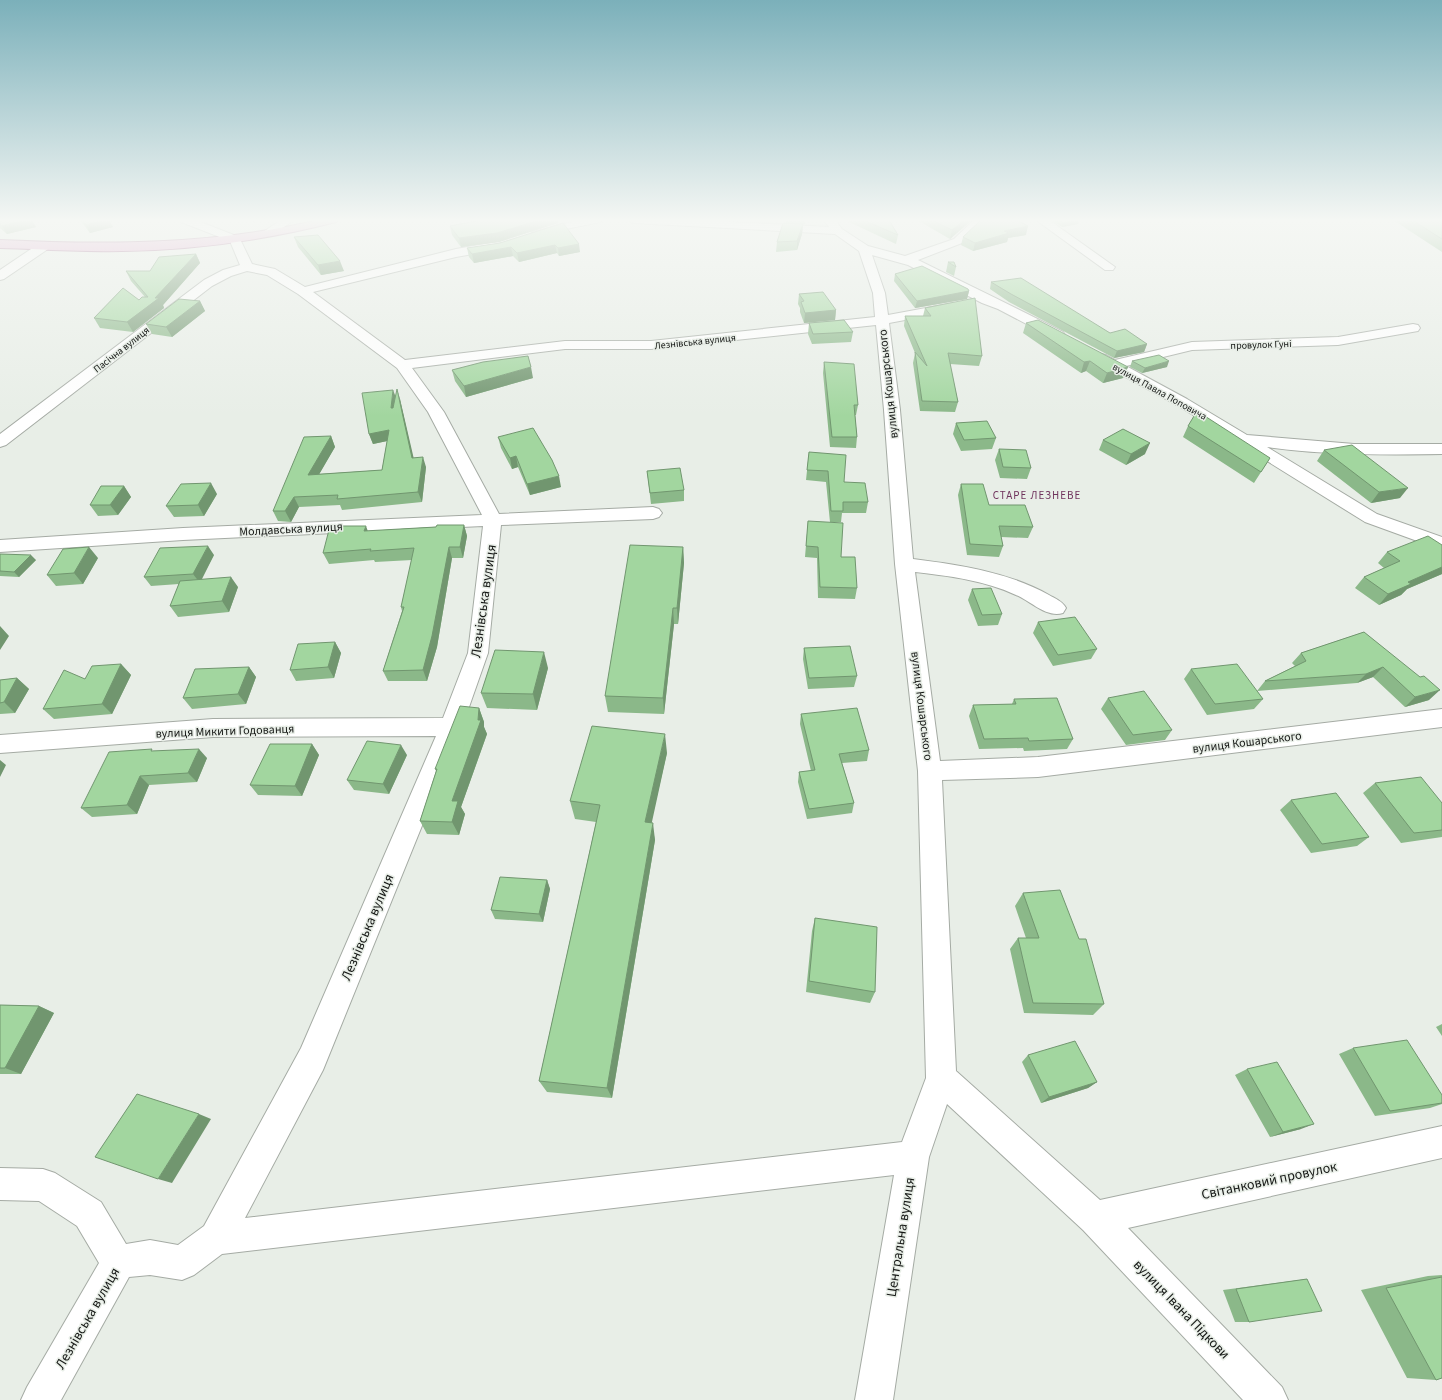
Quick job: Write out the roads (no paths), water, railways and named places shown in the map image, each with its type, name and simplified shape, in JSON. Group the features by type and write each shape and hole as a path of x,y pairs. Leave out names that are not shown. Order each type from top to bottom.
{"street":[{"name":"Пасічна вулиця","path":"0,442 205,285"},
{"name":"Пасічна вулиця","path":"293,285 303,291"},
{"path":"303,291 326,285"},
{"name":"вулиця Кошарського","path":"876,285 879,294 892,410 904,564 930,771 1038,767 1442,718"},
{"path":"958,285 987,300 1003,306 1071,342"},
{"path":"303,291 402,364 436,412 494,519"},
{"name":"Лезнівська вулиця","path":"402,364 565,345 651,346 881,320 987,300"},
{"name":"провулок Гуні","path":"1111,365 1192,346 1338,341 1413,328"},
{"name":"вулиця Павла Поповича","path":"1092,353 1111,365 1182,402 1371,518 1442,544"},
{"name":"вулиця Павла Поповича","path":"1237,436 1261,442 1317,447 1399,450 1442,449"},
{"name":"Молдавська вулиця","path":"0,546 183,534 653,513"},
{"name":"Лезнівська вулиця","path":"40,1400 118,1263 136,1257 153,1257 182,1263 216,1238 312,1059 451,727 478,653 494,519"},
{"path":"904,564 952,570 998,581 1022,589 1056,608"},
{"name":"вулиця Микити Годованця","path":"0,744 213,728 451,727"},
{"path":"930,771 941,1078"},
{"name":"Центральна вулиця","path":"874,1400 913,1157 941,1078"},
{"name":"вулиця Івана Підкови","path":"941,1078 1095,1218 1269,1400"},
{"name":"Світанковий провулок","path":"1095,1218 1442,1142"},
{"path":"216,1238 913,1157"},
{"path":"0,1184 43,1185 89,1214 118,1263"}],"district":[{"name":"СТАРЕ ЛЕЗНЕВЕ","path":"1037,495"}]}
